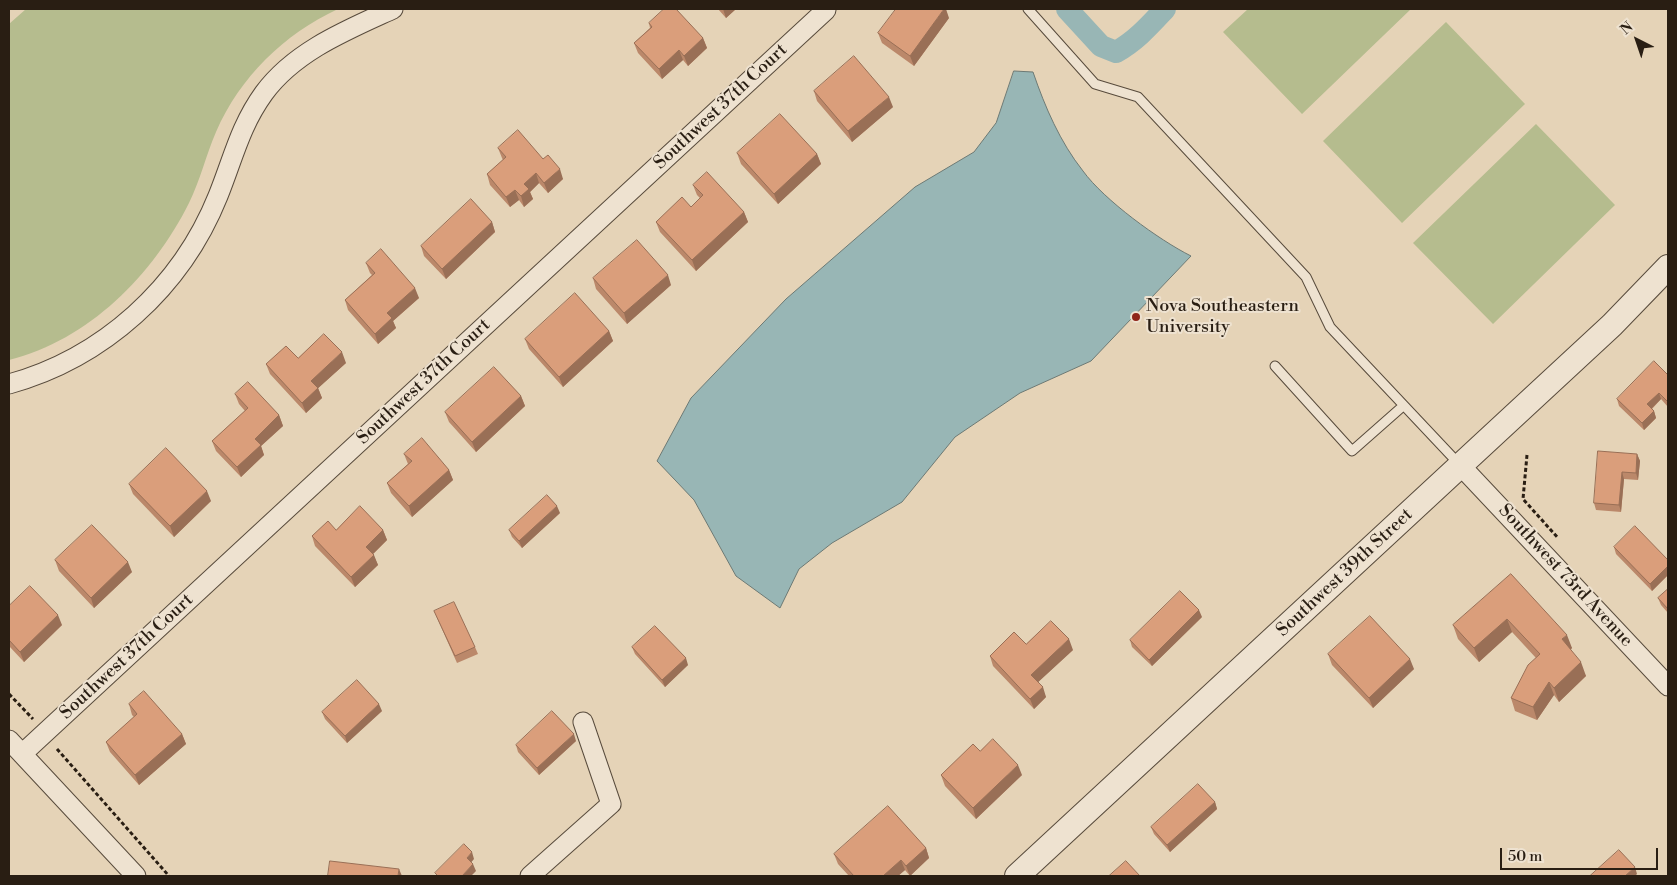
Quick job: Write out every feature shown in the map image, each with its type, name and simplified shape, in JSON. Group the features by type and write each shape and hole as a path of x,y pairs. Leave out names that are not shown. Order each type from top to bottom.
{"street":[{"path":"9,384 31,378 66,362 100,343 129,321 157,293 181,264 201,232 218,196 242,129 265,92 290,67 324,41 393,9"},
{"name":"Southwest 37th Court","path":"22,754 826,10"},
{"name":"Southwest 39th Street","path":"1017,876 1612,325 1668,267"},
{"name":"Southwest 73rd Avenue","path":"1461,466 1668,686"},
{"path":"530,876 611,804 583,722"},
{"path":"9,740 136,876"}],"lane":[{"path":"1028,9 1095,84 1138,97 1145,104 1306,277 1330,327 1402,406 1461,466"},
{"path":"1275,366 1352,451 1402,406"}],"path":[{"path":"1527,455 1523,499 1563,542"},
{"path":"9,694 46,732 58,751 170,876"}],"green space":[{"path":"26,9 338,9 318,19 282,44 266,59 238,93 216,132 189,203 157,255 137,279 116,301 92,321 66,337 38,350 9,360 9,24"},
{"path":"1248,9 1411,9 1302,114 1223,32"},
{"path":"1446,22 1525,104 1402,223 1323,141"},
{"path":"1536,124 1615,205 1493,324 1413,243"}],"water":[{"path":"1014,71 1033,72 1060,136 1092,182 1133,218 1191,256 1091,361 1020,393 955,437 902,502 832,543 799,569 780,608 736,576 694,500 657,461 691,398 786,299 915,187 974,152 996,123"}],"building":[{"path":"664,9 676,9 703,38 684,56 679,50 659,69 634,43 652,27 649,23"},
{"path":"896,9 944,9 910,56 878,33"},
{"path":"854,56 889,97 848,131 814,91"},
{"path":"780,114 817,154 774,194 737,153"},
{"path":"518,130 543,159 548,155 560,169 544,183 536,173 524,184 529,189 521,196 515,190 506,197 487,174 506,157 498,148"},
{"path":"707,172 744,212 692,260 656,222 682,197 691,207 703,195 693,185"},
{"path":"471,199 492,222 442,269 421,246"},
{"path":"637,240 668,275 624,313 593,278"},
{"path":"381,249 415,288 387,313 392,318 375,334 345,300 375,273 366,263"},
{"path":"575,293 609,331 559,377 525,339"},
{"path":"324,334 342,352 311,381 318,388 302,403 266,364 286,346 298,358"},
{"path":"1654,361 1668,375 1668,402 1659,393 1647,404 1654,411 1642,423 1617,399"},
{"path":"494,367 521,396 472,442 445,412"},
{"path":"248,382 279,415 255,439 261,445 237,467 212,441 248,408 235,394"},
{"path":"422,438 449,470 409,506 387,483 412,461 404,454"},
{"path":"166,448 207,491 170,526 129,484"},
{"path":"1598,451 1637,454 1636,473 1622,472 1619,505 1594,503"},
{"path":"547,495 557,506 519,541 509,530"},
{"path":"360,506 383,530 366,547 374,555 351,577 312,536 328,521 336,530"},
{"path":"92,525 128,562 91,598 55,560"},
{"path":"1635,526 1668,560 1668,566 1650,584 1614,547"},
{"path":"1511,574 1567,635 1562,639 1581,662 1554,688 1549,682 1533,707 1511,698 1528,665 1540,654 1507,619 1474,648 1453,625"},
{"path":"30,586 58,615 20,652 9,640 9,606"},
{"path":"1668,589 1668,609 1658,598"},
{"path":"1180,591 1199,610 1149,660 1130,640"},
{"path":"454,602 475,647 455,656 434,611"},
{"path":"1370,616 1410,659 1369,698 1328,654"},
{"path":"1051,621 1069,639 1031,675 1043,687 1030,699 990,656 1014,632 1026,644"},
{"path":"655,626 686,658 662,680 632,647"},
{"path":"357,680 379,704 345,736 322,712"},
{"path":"144,691 182,734 135,775 106,742 137,714 129,704"},
{"path":"552,711 574,734 537,768 516,745"},
{"path":"993,739 1018,765 973,808 941,775 973,744 980,751"},
{"path":"1198,784 1215,802 1167,845 1151,827"},
{"path":"888,806 926,848 906,866 901,860 883,876 854,876 834,854"},
{"path":"464,844 472,852 467,858 473,864 462,876 438,876 435,873"},
{"path":"1619,850 1635,867 1625,876 1590,876"},
{"path":"330,861 399,869 398,876 328,876"},
{"path":"1126,861 1140,876 1109,876"}],"waterway":[{"path":"1067,9 1101,46 1116,52 1136,38 1165,9"}],"place":[{"name":"Nova Southeastern University","path":"1136,317"}]}
